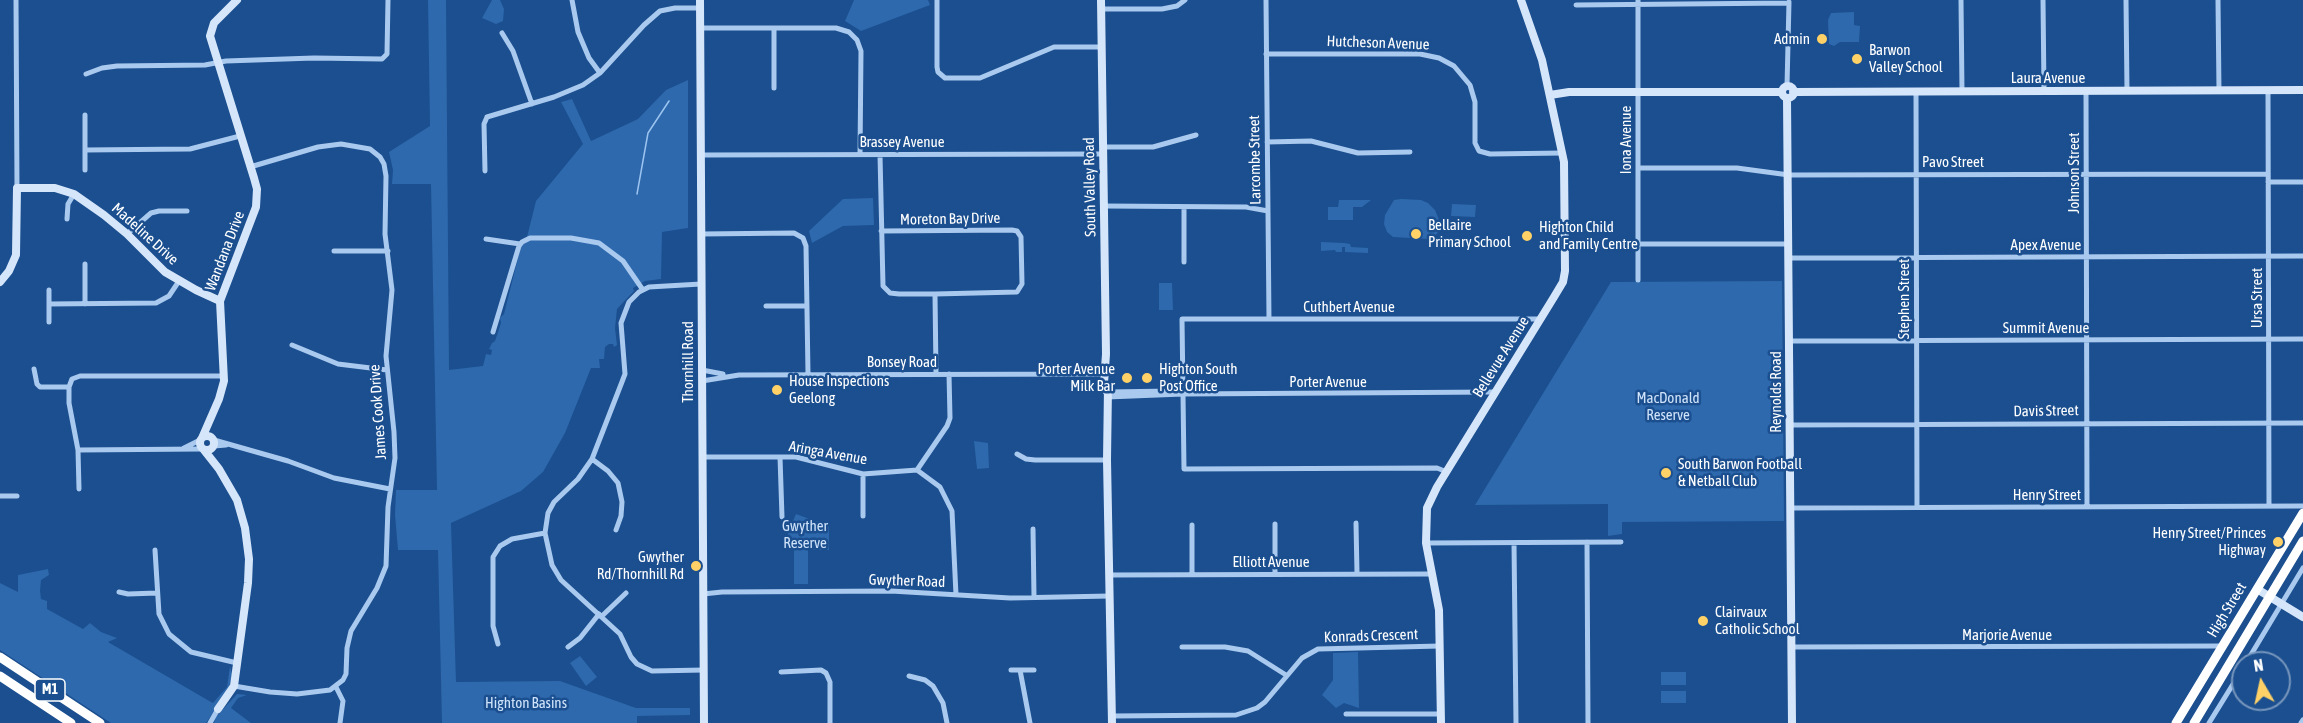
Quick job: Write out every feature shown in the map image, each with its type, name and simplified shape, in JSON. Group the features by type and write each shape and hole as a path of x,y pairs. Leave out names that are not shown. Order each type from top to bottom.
{"highway":[{"name":"High Street","path":"2176,723 2303,513"},
{"name":"High Street","path":"2193,723 2303,541"},
{"name":"M1","path":"0,657 100,723"},
{"name":"M1","path":"0,676 71,723"}],"street":[{"path":"0,282 9,271 16,255 16,0"},
{"name":"Wandana Drive","path":"207,443 224,376 220,301 256,207 256,189 210,38 210,29 216,20 237,0"},
{"path":"86,74 102,68 117,66 205,65 226,61 314,58 382,59 387,54 388,0"},
{"path":"572,0 578,32 600,73"},
{"path":"937,0 937,67 938,72 945,78 980,78 1054,47 1102,47"},
{"name":"South Valley Road","path":"1101,0 1106,372 1104,383 1107,394 1112,720"},
{"path":"1101,9 1162,9 1177,6 1185,0"},
{"name":"Larcombe Street","path":"1266,0 1269,319"},
{"name":"Bellevue Avenue","path":"1441,723 1439,610 1426,543 1427,507 1563,282 1565,271 1566,174 1563,153 1533,31 1521,0"},
{"path":"1961,0 1962,91"},
{"path":"2043,0 2044,91"},
{"path":"2126,0 2127,91"},
{"path":"2218,0 2218,91"},
{"path":"1576,5 1638,2 1789,2"},
{"name":"Iona Avenue","path":"1638,2 1638,280"},
{"name":"Reynolds Road","path":"1789,2 1787,92 1792,723"},
{"path":"485,171 485,115 532,104 576,88 600,73 660,11 700,4"},
{"name":"Thornhill Road","path":"700,4 704,723"},
{"path":"700,28 836,28 849,32 861,51 860,155"},
{"path":"774,28 774,88"},
{"path":"502,33 513,51 532,104"},
{"name":"Hutcheson Avenue","path":"1266,54 1420,54 1439,58 1454,66 1470,85 1475,102 1476,143 1479,152 1490,154 1563,153"},
{"name":"Ursa Street","path":"2268,90 2269,506"},
{"name":"Laura Avenue","path":"1550,95 1569,92 2303,90"},
{"name":"Johnson Street","path":"2086,91 2087,507"},
{"name":"Stephen Street","path":"1916,92 1917,507"},
{"path":"85,115 85,170"},
{"name":"Brassey Avenue","path":"701,155 860,155 1103,150 1153,147 1196,135"},
{"path":"85,150 190,149 240,136"},
{"path":"1267,142 1311,141 1358,153 1410,153"},
{"name":"James Cook Drive","path":"250,167 318,147 352,144 370,148 384,164 386,176 384,218 392,290 387,370 395,444 386,566 377,588 351,631 347,648 346,674 336,687"},
{"name":"Moreton Bay Drive","path":"880,154 881,281 885,290 899,294 1007,293 1020,290 1022,279 1019,234 1012,230 881,231"},
{"name":"Pavo Street","path":"1638,168 1737,168 1789,175 2268,174"},
{"path":"2268,182 2303,182"},
{"name":"Madeline Drive","path":"17,188 56,188 74,194 127,234 153,261 179,281 220,301"},
{"path":"67,219 68,204 74,194"},
{"path":"1104,206 1246,207 1268,203"},
{"path":"1184,207 1184,262"},
{"path":"1246,207 1268,211"},
{"path":"127,234 151,213 187,211"},
{"path":"701,234 794,233 802,236 806,246 808,374"},
{"path":"486,239 520,244 530,238 584,239 599,243 623,261 643,290"},
{"path":"493,332 520,244"},
{"path":"1638,244 1789,244"},
{"path":"334,251 388,251"},
{"name":"Apex Avenue","path":"1789,258 2303,256"},
{"path":"85,264 85,304"},
{"path":"50,304 156,303 169,296 179,281"},
{"path":"701,284 657,285 643,290 629,302 623,315 621,334 625,374 592,459 578,479 554,502 548,513 545,533 552,565 561,580 620,634 631,657 641,667 652,671 704,670"},
{"path":"49,290 49,322"},
{"path":"935,294 936,373"},
{"path":"766,306 807,306"},
{"name":"Cuthbert Avenue","path":"1183,394 1182,320 1517,320 1541,318"},
{"name":"Cuthbert Avenue","path":"1517,320 1526,321 1534,329"},
{"name":"Summit Avenue","path":"1789,342 2303,339"},
{"path":"292,345 338,364 387,370"},
{"path":"34,369 40,387 69,387"},
{"name":"Bonsey Road","path":"702,370 716,374 739,375 1106,372"},
{"path":"949,374 950,418 917,470 940,487 952,511 956,595"},
{"name":"Bonsey Road","path":"702,381 739,375"},
{"path":"79,489 78,450 69,403 69,387 72,379 80,376 224,376"},
{"name":"Porter Avenue","path":"1107,394 1174,391 1183,394 1472,394 1496,392"},
{"path":"1183,394 1184,469 1437,468 1447,472"},
{"path":"1472,394 1480,395 1487,405"},
{"name":"Davis Street","path":"1790,425 2303,423"},
{"path":"78,450 180,450 207,443 228,444 288,461 334,478 390,489"},
{"path":"207,443 237,500 245,528 249,559 248,583 234,686 210,723"},
{"path":"1017,454 1026,459 1035,460 1107,460"},
{"name":"Aringa Avenue","path":"702,457 796,457 863,474 917,470"},
{"path":"780,458 782,517"},
{"path":"592,459 608,471 618,483 622,502 621,516 616,530"},
{"path":"862,516 863,474"},
{"path":"0,496 17,496"},
{"name":"Henry Street","path":"1790,508 2303,506"},
{"path":"1356,523 1357,573"},
{"path":"1275,524 1275,574"},
{"path":"1192,525 1192,574"},
{"path":"1033,529 1034,597"},
{"path":"498,644 493,626 493,557 500,546 512,539 545,533"},
{"path":"1587,542 1588,723"},
{"path":"1426,543 1621,542"},
{"path":"1514,543 1516,723"},
{"path":"155,550 157,593 162,621 174,640 196,654 237,663"},
{"path":"2253,651 2303,568"},
{"name":"Elliott Avenue","path":"1109,575 1432,574"},
{"path":"2257,589 2303,617"},
{"name":"Gwyther Road","path":"703,594 891,591 1034,597 1110,596"},
{"path":"119,592 157,593"},
{"path":"568,647 626,593"},
{"name":"Konrads Crescent","path":"1112,720 1247,713 1265,702 1302,658 1318,649 1440,646"},
{"name":"Marjorie Avenue","path":"1791,647 2222,646"},
{"path":"1182,647 1225,647 1248,651 1286,675"},
{"path":"781,672 821,670 826,673 830,682 830,723"},
{"path":"1011,670 1034,670"},
{"path":"1020,670 1030,723"},
{"path":"909,676 925,680 933,686 944,702 947,723"},
{"path":"234,686 288,694 325,691 336,687 343,701 340,723"},
{"path":"2209,723 2231,687"},
{"path":"1346,714 1440,714"}],"green space":[{"name":"Highton Basins","path":"428,0 446,0 449,370 483,366 486,354 491,355 492,350 489,349 495,341 501,323 500,318 504,314 521,246 526,241 536,201 583,144 561,102 572,99 591,141 638,119 666,90 688,80 688,228 662,232 661,279 645,281 633,288 634,291 617,309 615,328 617,345 614,347 613,344 609,344 605,347 604,359 599,359 600,368 591,368 565,433 543,472 521,491 451,523 456,682 560,681 636,708 690,708 690,715 637,716 637,723 442,723 438,550 398,550 395,515 396,490 437,490 431,184 392,184 393,170 389,152 430,126"},
{"path":"492,0 500,0 504,9 503,21 496,24 482,18"},
{"path":"854,0 928,0 930,5 861,31 845,21"},
{"path":"1854,12 1854,25 1860,26 1859,42 1840,42 1834,46 1829,44 1828,20 1831,13"},
{"path":"873,198 874,225 843,226 812,243 809,231 843,199"},
{"path":"1339,200 1371,200 1362,207 1353,207 1353,220 1328,220 1328,207 1338,207"},
{"path":"1394,200 1421,200 1435,210 1440,222 1439,231 1434,237 1429,239 1393,237 1387,232 1384,224 1385,215"},
{"path":"1452,204 1476,205 1475,217 1451,216"},
{"path":"1321,242 1344,243 1350,244 1351,247 1368,248 1368,253 1345,252 1345,247 1342,247 1342,252 1321,251"},
{"name":"MacDonald Reserve","path":"1782,281 1784,521 1622,522 1622,534 1608,536 1608,504 1475,505 1611,282"},
{"path":"1159,283 1172,283 1173,310 1159,310"},
{"path":"974,441 988,443 989,468 977,469"},
{"name":"Gwyther Reserve","path":"796,514 829,526 829,550 808,550 808,584 794,584 794,550 788,550 788,533"},
{"path":"48,569 49,575 41,580 40,591 41,599 47,601 47,609 83,629 90,623 101,632 117,638 108,642 213,703 227,687 230,666 232,674 230,688 206,723 111,723 0,650 0,583 18,592 18,575"},
{"path":"1358,652 1359,708 1344,703 1336,708 1322,695 1333,680 1333,653"},
{"path":"580,656 597,677 586,686 570,663"},
{"path":"1661,672 1686,672 1686,685 1661,685"},
{"path":"1661,691 1686,691 1686,703 1661,703"},
{"path":"237,694 247,695 238,698 231,708 251,723 214,723 216,717"}],"waterway":[{"path":"637,194 648,133 669,101"}],"place":[{"name":"Admin","path":"1822,39"},
{"name":"Barwon Valley School","path":"1857,59"},
{"name":"Bellaire Primary School","path":"1416,234"},
{"name":"Highton Child and Family Centre","path":"1527,236"},
{"name":"Porter Avenue Milk Bar","path":"1127,378"},
{"name":"Highton South Post Office","path":"1147,378"},
{"name":"House Inspections Geelong","path":"777,390"},
{"name":"South Barwon Football & Netball Club","path":"1666,473"},
{"name":"Henry Street/Princes Highway","path":"2278,542"},
{"name":"Gwyther Rd/Thornhill Rd","path":"696,566"},
{"name":"Clairvaux Catholic School","path":"1703,621"}]}
